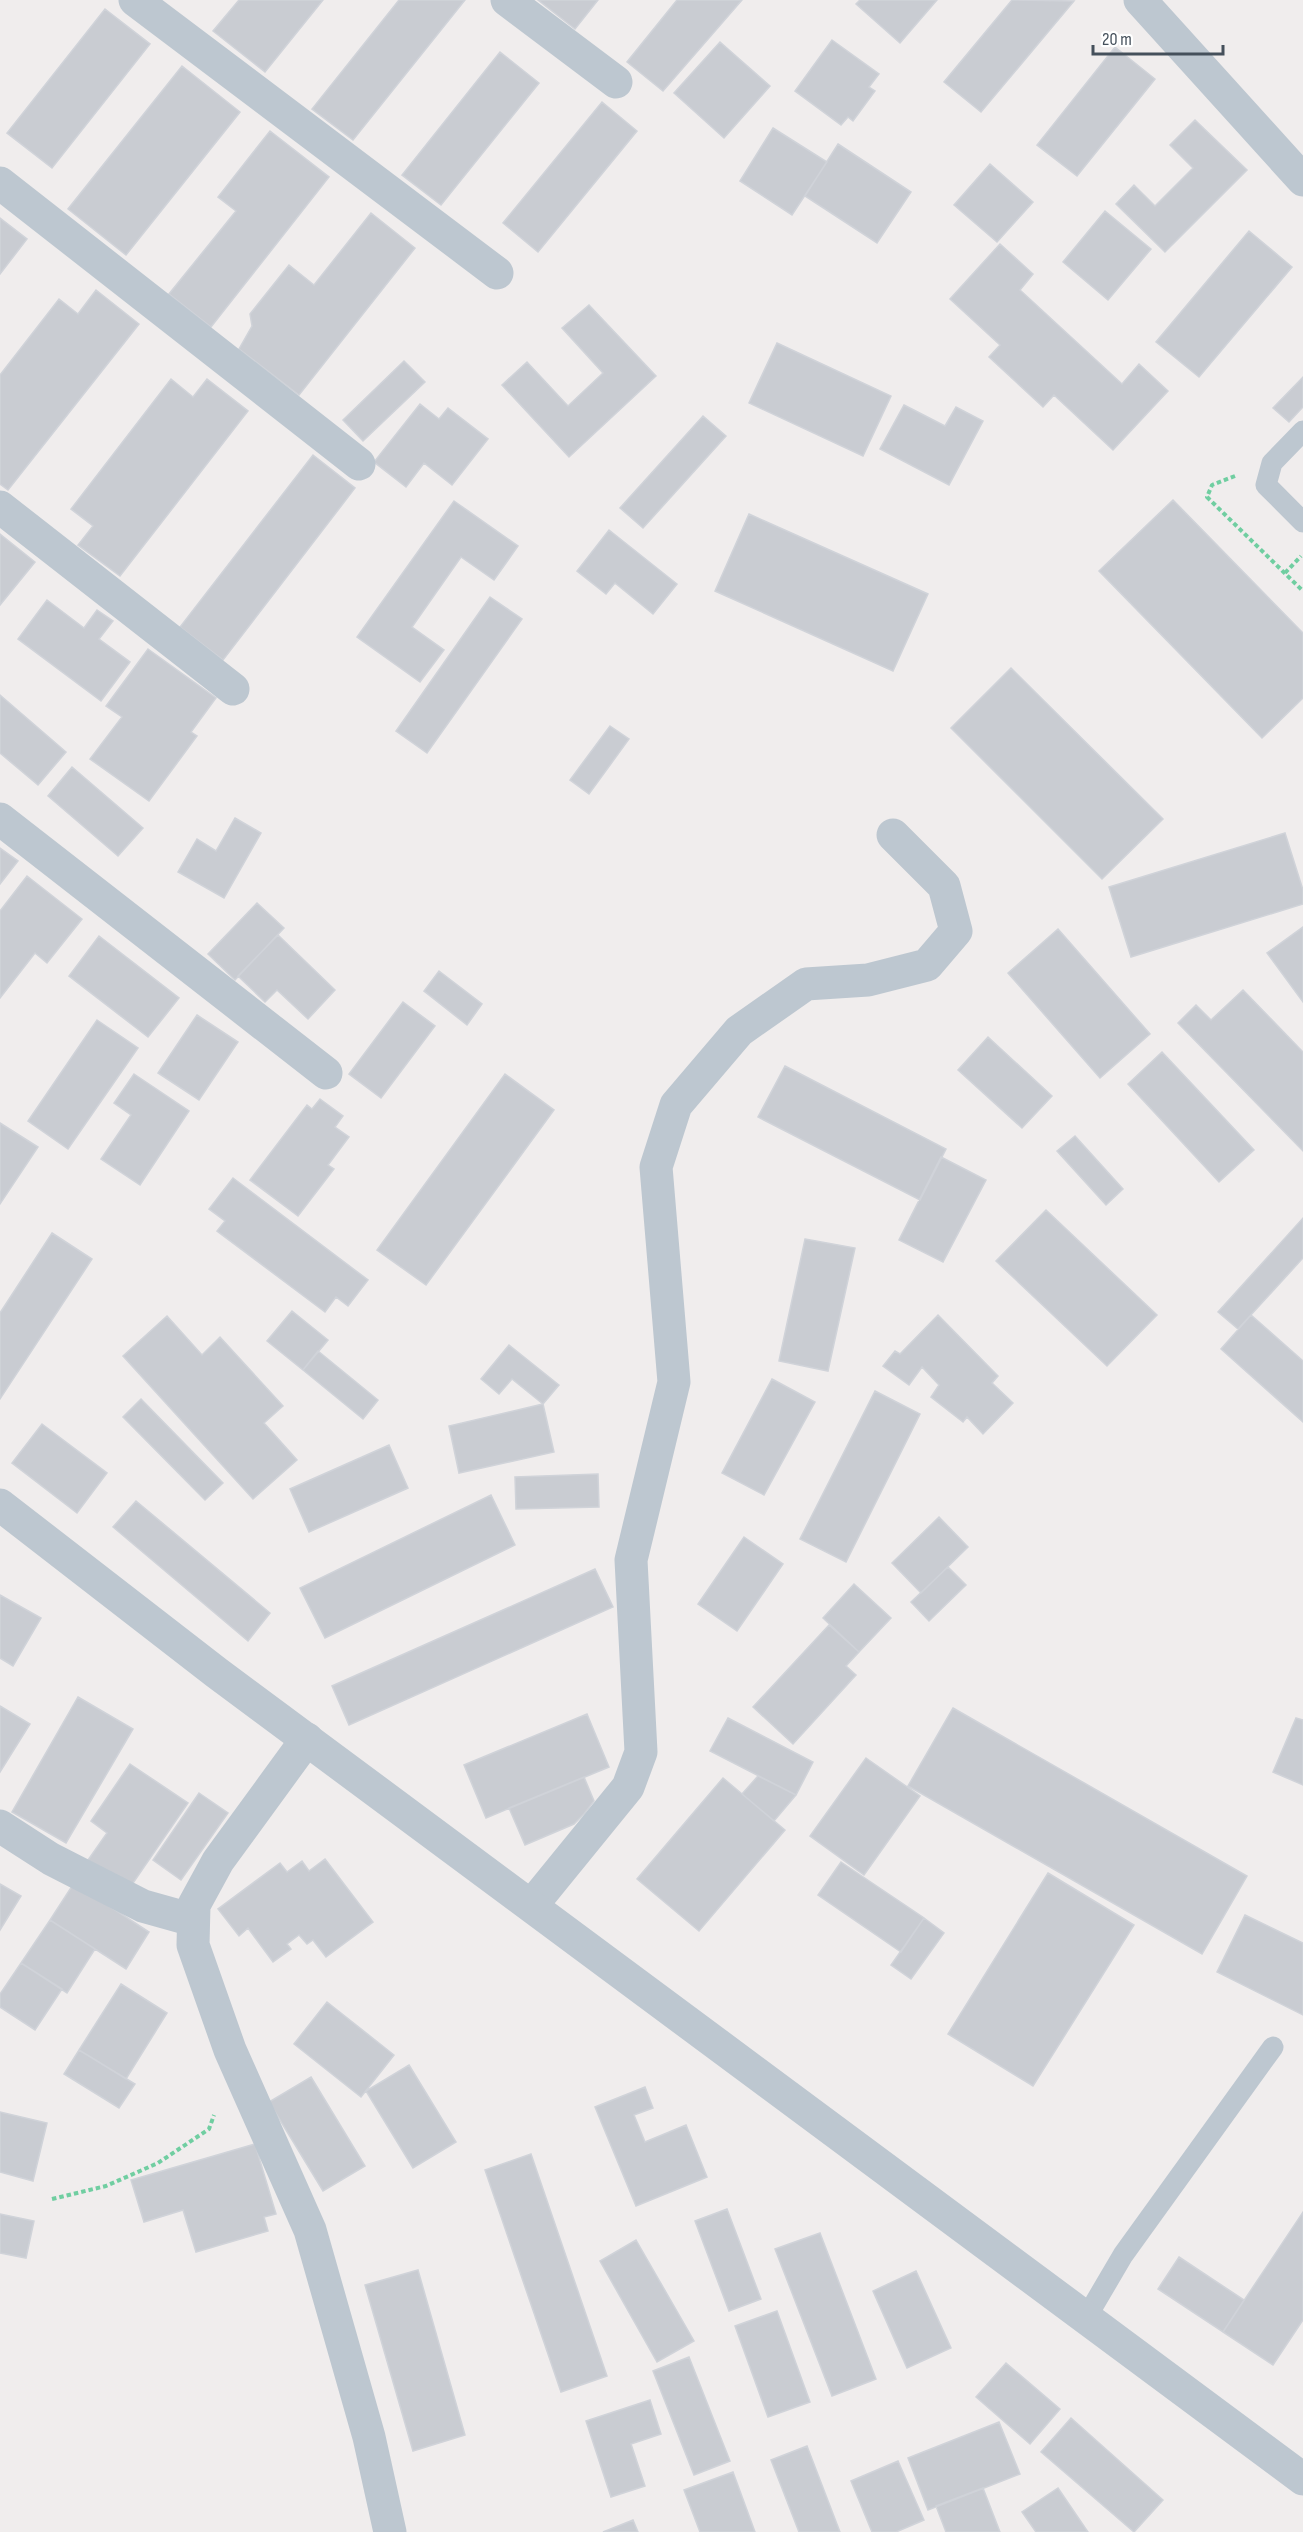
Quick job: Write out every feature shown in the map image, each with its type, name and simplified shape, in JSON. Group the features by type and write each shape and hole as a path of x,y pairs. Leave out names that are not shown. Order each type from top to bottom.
{"street":[{"path":"135,0 496,273"},
{"path":"507,0 616,82"},
{"path":"1140,0 1303,180"},
{"path":"0,183 359,464"},
{"path":"0,507 233,689"},
{"path":"0,819 326,1073"},
{"path":"532,1905 628,1787 641,1752 631,1560 674,1382 656,1167 676,1105 739,1031 806,984 868,980 927,965 957,931 944,885 893,835"},
{"path":"0,1505 307,1740 1303,2479"},
{"path":"307,1740 218,1861 194,1905 193,1945 230,2050 310,2230 369,2437 390,2532"},
{"path":"0,1826 51,1859 143,1906 193,1920"}],"lane":[{"path":"1303,431 1272,463 1266,485 1303,522"},
{"path":"1086,2318 1123,2255 1273,2047"}],"path":[{"path":"1285,573 1303,553"},
{"path":"52,2199 106,2186 158,2163 209,2128 215,2111"}],"building":[{"path":"239,0 323,0 265,72 213,31"},
{"path":"399,0 465,0 353,140 312,109"},
{"path":"538,0 598,0 575,29"},
{"path":"677,0 742,0 663,91 627,62"},
{"path":"860,0 937,0 900,43 856,4"},
{"path":"1012,0 1074,1 981,112 944,82"},
{"path":"105,9 150,44 52,168 7,133"},
{"path":"832,40 879,74 869,87 875,91 853,121 848,117 841,125 795,91"},
{"path":"720,42 770,86 724,138 674,93"},
{"path":"1115,47 1155,79 1077,176 1037,145"},
{"path":"500,52 539,83 441,205 402,175"},
{"path":"182,66 240,112 126,255 68,209"},
{"path":"602,102 637,131 538,252 503,223"},
{"path":"1195,120 1247,170 1165,252 1116,204 1134,185 1155,206 1193,168 1170,145"},
{"path":"773,128 827,162 792,215 740,181"},
{"path":"270,131 329,177 211,327 169,294 236,211 218,197"},
{"path":"838,144 911,192 877,243 805,196"},
{"path":"990,164 1033,202 997,242 954,205"},
{"path":"1105,211 1151,249 1108,300 1063,262"},
{"path":"371,213 415,248 299,395 239,349 252,326 250,314 289,265 314,285"},
{"path":"0,218 27,239 0,274"},
{"path":"1249,231 1292,267 1199,377 1156,342"},
{"path":"1000,244 1033,274 1020,290 1122,384 1139,364 1168,391 1113,450 1054,395 1043,407 989,357 1000,345 950,299"},
{"path":"96,290 139,324 8,490 0,484 0,375 59,299 78,314"},
{"path":"589,305 656,376 569,457 502,385 527,362 568,406 603,373 562,328"},
{"path":"777,343 891,396 863,456 749,403"},
{"path":"404,361 425,382 363,441 343,420"},
{"path":"1303,377 1303,407 1289,422 1273,408"},
{"path":"171,379 193,397 207,379 248,411 120,576 78,545 93,526 71,509"},
{"path":"420,404 439,419 448,408 488,439 452,485 424,463 406,487 374,462"},
{"path":"904,405 945,426 956,407 983,421 949,485 880,449"},
{"path":"703,416 726,436 643,528 620,508"},
{"path":"313,455 355,488 223,660 180,627"},
{"path":"1173,500 1303,633 1303,698 1262,738 1099,571"},
{"path":"454,501 518,546 494,580 461,557 412,627 444,650 420,682 357,637"},
{"path":"749,514 928,594 893,671 715,591"},
{"path":"609,530 677,584 653,614 615,583 606,594 577,571"},
{"path":"0,534 35,562 0,605"},
{"path":"490,597 522,619 427,753 396,731"},
{"path":"47,600 84,628 97,610 113,621 99,639 130,662 101,701 18,639"},
{"path":"148,649 216,698 191,732 197,736 149,801 90,759 122,717 106,706"},
{"path":"1011,668 1163,819 1102,879 951,728"},
{"path":"0,695 66,752 38,785 0,753"},
{"path":"610,726 629,739 589,794 570,780"},
{"path":"72,767 143,828 118,856 48,796"},
{"path":"235,818 261,833 224,898 178,872 197,839 216,851"},
{"path":"1285,833 1303,890 1303,904 1131,957 1109,887"},
{"path":"0,848 18,861 0,884"},
{"path":"27,876 82,919 47,963 35,953 0,998 0,911"},
{"path":"257,903 284,928 235,980 208,954"},
{"path":"1303,927 1303,1002 1267,953"},
{"path":"1058,929 1150,1034 1100,1078 1008,973"},
{"path":"278,935 335,990 308,1019 277,990 265,1002 238,976"},
{"path":"99,936 179,998 148,1037 69,976"},
{"path":"439,971 482,1004 467,1025 424,991"},
{"path":"1243,990 1303,1052 1303,1151 1178,1023 1196,1005 1211,1020"},
{"path":"403,1002 435,1026 381,1098 349,1074"},
{"path":"197,1015 238,1042 199,1100 158,1073"},
{"path":"97,1020 138,1048 68,1149 28,1121"},
{"path":"988,1037 1052,1096 1022,1128 958,1070"},
{"path":"1162,1052 1254,1150 1219,1182 1128,1084"},
{"path":"785,1066 946,1149 920,1200 758,1117"},
{"path":"134,1074 189,1111 140,1185 101,1159 131,1115 114,1103"},
{"path":"505,1074 554,1110 426,1285 377,1250"},
{"path":"320,1099 343,1116 335,1127 349,1137 328,1165 334,1169 298,1216 250,1180 307,1105 312,1109"},
{"path":"0,1123 38,1147 0,1204"},
{"path":"1075,1136 1123,1189 1106,1205 1057,1151"},
{"path":"941,1157 986,1180 943,1262 899,1240"},
{"path":"233,1178 368,1280 348,1306 336,1297 325,1312 217,1231 225,1221 209,1209"},
{"path":"1046,1210 1157,1315 1107,1366 996,1261"},
{"path":"1303,1218 1303,1258 1238,1329 1218,1312"},
{"path":"52,1233 92,1259 0,1399 0,1313"},
{"path":"805,1239 855,1248 828,1371 779,1361"},
{"path":"292,1311 328,1340 303,1370 267,1341"},
{"path":"938,1315 998,1376 992,1383 1013,1403 983,1434 967,1417 963,1422 931,1397 939,1385 922,1367 909,1385 883,1366 895,1351 900,1354"},
{"path":"1251,1315 1303,1361 1303,1422 1221,1349"},
{"path":"167,1316 202,1355 220,1337 283,1406 264,1423 297,1460 253,1499 123,1356"},
{"path":"509,1345 559,1385 543,1404 512,1379 499,1394 481,1379"},
{"path":"318,1351 378,1400 363,1419 303,1370"},
{"path":"772,1379 815,1402 764,1495 722,1473"},
{"path":"875,1391 920,1414 846,1562 800,1539"},
{"path":"141,1399 223,1483 205,1500 123,1417"},
{"path":"543,1404 554,1452 459,1473 449,1426"},
{"path":"42,1424 107,1473 77,1513 12,1463"},
{"path":"389,1445 408,1488 309,1532 290,1489"},
{"path":"598,1474 599,1507 516,1509 515,1477"},
{"path":"491,1495 515,1545 325,1638 300,1588"},
{"path":"136,1501 270,1613 248,1641 113,1527"},
{"path":"939,1517 968,1547 921,1593 892,1563"},
{"path":"744,1537 783,1564 737,1631 698,1604"},
{"path":"948,1567 966,1585 929,1621 911,1602"},
{"path":"595,1569 613,1607 349,1725 332,1686"},
{"path":"854,1584 891,1618 859,1652 823,1618"},
{"path":"0,1595 41,1618 13,1666 0,1658"},
{"path":"829,1625 859,1652 846,1666 856,1675 793,1744 753,1707"},
{"path":"78,1697 133,1729 66,1843 12,1812"},
{"path":"0,1706 30,1724 0,1772"},
{"path":"953,1708 1247,1876 1202,1954 908,1786"},
{"path":"587,1714 609,1767 486,1818 464,1765"},
{"path":"728,1718 813,1762 796,1795 710,1751"},
{"path":"1296,1718 1303,1720 1303,1785 1273,1772"},
{"path":"866,1758 920,1796 864,1875 810,1836"},
{"path":"130,1764 188,1803 129,1889 88,1860 107,1833 91,1821"},
{"path":"758,1776 796,1795 774,1821 742,1794"},
{"path":"584,1777 594,1801 584,1814 574,1824 525,1845 509,1808"},
{"path":"723,1778 785,1830 699,1931 637,1879"},
{"path":"199,1793 228,1813 181,1880 153,1860"},
{"path":"325,1859 373,1922 326,1957 313,1940 307,1944 299,1935 287,1944 291,1949 273,1962 248,1928 239,1936 218,1909 280,1863 287,1872 302,1861 309,1871"},
{"path":"841,1862 924,1918 901,1952 818,1895"},
{"path":"1048,1873 1134,1925 1033,2086 948,2034"},
{"path":"74,1883 149,1932 126,1969 50,1920"},
{"path":"0,1884 21,1896 0,1930"},
{"path":"1245,1915 1303,1943 1303,2015 1217,1972"},
{"path":"924,1918 944,1933 911,1979 891,1965"},
{"path":"50,1920 95,1949 67,1993 21,1963"},
{"path":"21,1963 62,1989 35,2030 0,2007 0,1994"},
{"path":"121,1984 167,2013 126,2079 79,2050"},
{"path":"327,2002 394,2055 361,2097 294,2044"},
{"path":"79,2050 135,2084 119,2108 64,2074"},
{"path":"409,2065 456,2142 413,2168 366,2091"},
{"path":"311,2077 365,2166 323,2191 269,2102"},
{"path":"645,2087 653,2108 634,2115 645,2142 686,2125 707,2177 636,2206 595,2107"},
{"path":"0,2112 47,2123 33,2181 0,2172"},
{"path":"255,2144 276,2214 264,2217 268,2231 196,2252 183,2210 144,2222 131,2180"},
{"path":"531,2154 607,2376 561,2392 485,2170"},
{"path":"727,2209 761,2299 729,2311 695,2221"},
{"path":"1303,2212 1303,2320 1273,2365 1223,2332"},
{"path":"0,2214 34,2221 26,2258 0,2253"},
{"path":"820,2233 876,2379 832,2396 775,2249"},
{"path":"636,2240 694,2341 657,2362 600,2261"},
{"path":"1179,2257 1244,2300 1223,2332 1158,2289"},
{"path":"418,2270 465,2435 413,2451 365,2285"},
{"path":"916,2271 951,2348 907,2368 873,2291"},
{"path":"777,2311 810,2402 768,2417 735,2326"},
{"path":"689,2357 730,2461 694,2475 653,2371"},
{"path":"1006,2363 1060,2409 1030,2444 976,2397"},
{"path":"650,2400 661,2434 631,2444 645,2486 611,2497 586,2421"},
{"path":"1071,2418 1163,2500 1134,2532 1041,2452"},
{"path":"999,2422 1020,2474 928,2510 908,2458"},
{"path":"807,2446 840,2532 799,2532 771,2460"},
{"path":"898,2461 924,2520 896,2532 872,2532 851,2481"},
{"path":"733,2472 755,2532 700,2532 684,2490"},
{"path":"983,2488 1000,2532 946,2532 936,2506"},
{"path":"1058,2488 1088,2532 1036,2532 1022,2512"},
{"path":"633,2520 638,2532 603,2532"}]}
